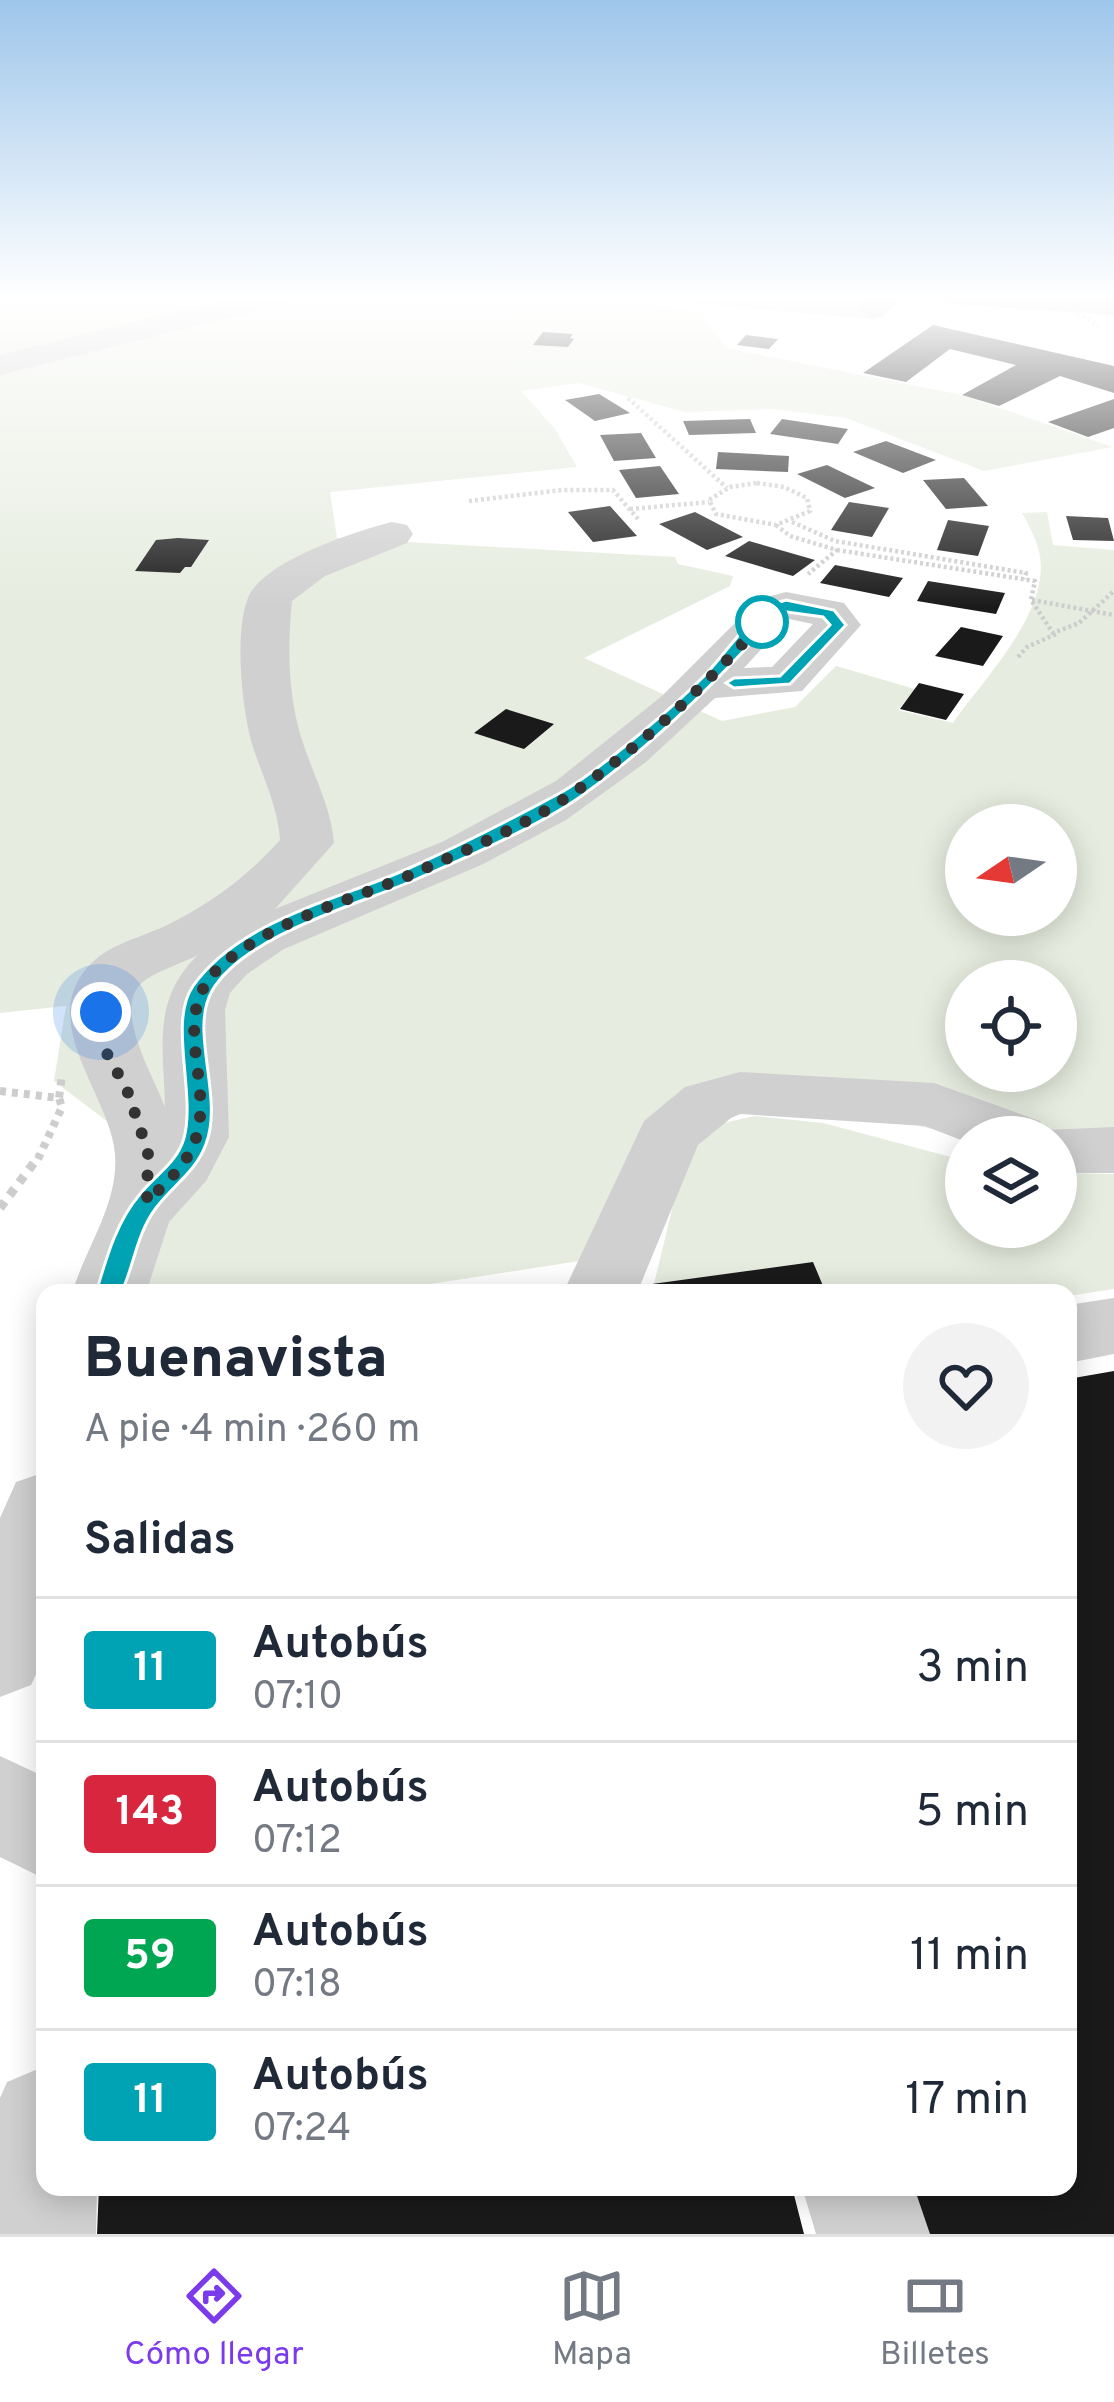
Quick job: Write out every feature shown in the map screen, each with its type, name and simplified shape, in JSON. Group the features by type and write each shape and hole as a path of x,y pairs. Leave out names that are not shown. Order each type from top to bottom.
{"street":[{"path":"147,1202 148,1152 127,1090 105,1050 103,994 118,971 210,927 267,889 307,842 307,822 277,741 268,699 270,598 307,570 392,535"},
{"path":"112,1284 124,1241 147,1202 183,1166 195,1142 201,1109 194,1016 200,992 221,966 312,915 434,864 571,794 706,684 775,608 786,605 828,613 838,625 784,681 706,684"},
{"path":"604,1284 668,1137 680,1121 712,1098 740,1093 934,1105 962,1116"},
{"path":"1077,1150 1114,1150"},
{"path":"1077,1332 1114,1326"},
{"path":"0,1657 36,1536"},
{"path":"0,1802 36,1826"},
{"path":"39,2234 41,2196"},
{"path":"861,2196 872,2234"}],"path":[{"path":"629,399 727,488"},
{"path":"630,509 709,502 727,488 769,484 798,492 811,505 810,512 776,525 727,519 716,514 709,502"},
{"path":"469,501 562,490 613,490 638,519"},
{"path":"792,522 835,541 1026,573 1024,579"},
{"path":"776,525 790,536 837,550 1035,580 1031,600"},
{"path":"775,608 837,550"},
{"path":"1018,657 1096,612 1114,591"},
{"path":"1031,600 1114,615"},
{"path":"1031,600 1058,633"},
{"path":"0,1208 34,1167 62,1107 64,1055"},
{"path":"0,1091 59,1098"}],"shaded area":[{"path":"0,399 528,399 555,429 577,467 330,492 337,538 675,557 678,564 733,576 730,586 584,658 722,721 795,707 836,666 915,689 898,710 953,723 1014,641 1037,594 1038,548 1022,513 1047,512 1053,545 1114,550 1114,1138 1077,1138 1077,1116 945,1116 945,1132 750,1086 701,1089 599,1258 430,1284 90,1284 117,1198 116,1128 54,1081 66,1006 0,1013"},
{"path":"638,399 974,399 1113,447 984,471 846,418 774,409 685,412"},
{"path":"755,1116 823,1123 945,1155 945,1248 1077,1248 1077,1173 1114,1174 1114,1289 1077,1295 1077,1284 822,1284 812,1262 654,1284 688,1143 719,1124"}],"building":[{"path":"608,399 630,413 595,421 565,400"},
{"path":"976,399 1013,399 999,406"},
{"path":"1114,399 1114,428 1088,437 1048,422"},
{"path":"750,419 756,433 689,435 683,421"},
{"path":"782,419 848,429 838,444 770,434"},
{"path":"641,433 656,458 614,461 600,435"},
{"path":"886,441 936,460 903,473 853,452"},
{"path":"718,452 789,456 788,472 716,469"},
{"path":"827,465 875,488 845,498 797,474"},
{"path":"660,466 679,494 636,498 619,470"},
{"path":"964,478 988,506 946,509 923,480"},
{"path":"849,502 889,508 872,537 831,530"},
{"path":"610,506 637,536 593,542 568,512"},
{"path":"695,512 743,537 707,550 659,524"},
{"path":"1066,516 1108,518 1114,541 1073,540"},
{"path":"948,520 989,526 978,556 937,550"},
{"path":"156,540 209,540 191,567 180,573 135,571"},
{"path":"749,541 815,560 793,576 725,556"},
{"path":"835,565 903,578 889,597 820,583"},
{"path":"928,581 1005,593 996,614 917,601"},
{"path":"961,627 1003,636 983,666 935,656"},
{"path":"919,683 964,694 946,720 900,709"},
{"path":"506,709 554,724 524,749 474,733"},
{"path":"813,1262 822,1284 652,1284"},
{"path":"1114,1371 1114,2234 920,2234 908,2196 1077,2196 1077,1377"},
{"path":"99,2196 794,2196 804,2234 97,2234"}],"bus line":[{"name":"11","path":"112,1284 124,1241 147,1202 183,1166 195,1142 201,1109 194,1016 200,992 221,966 312,915 415,873 571,794 706,684 775,608 786,605 828,613 838,625 784,681 734,683"}],"route":[{"path":"101,1012 105,1050 127,1090 148,1152 147,1202 183,1166 195,1142 201,1109 194,1016 200,992 221,966 312,915 415,873 571,794 706,684 762,622"}]}
